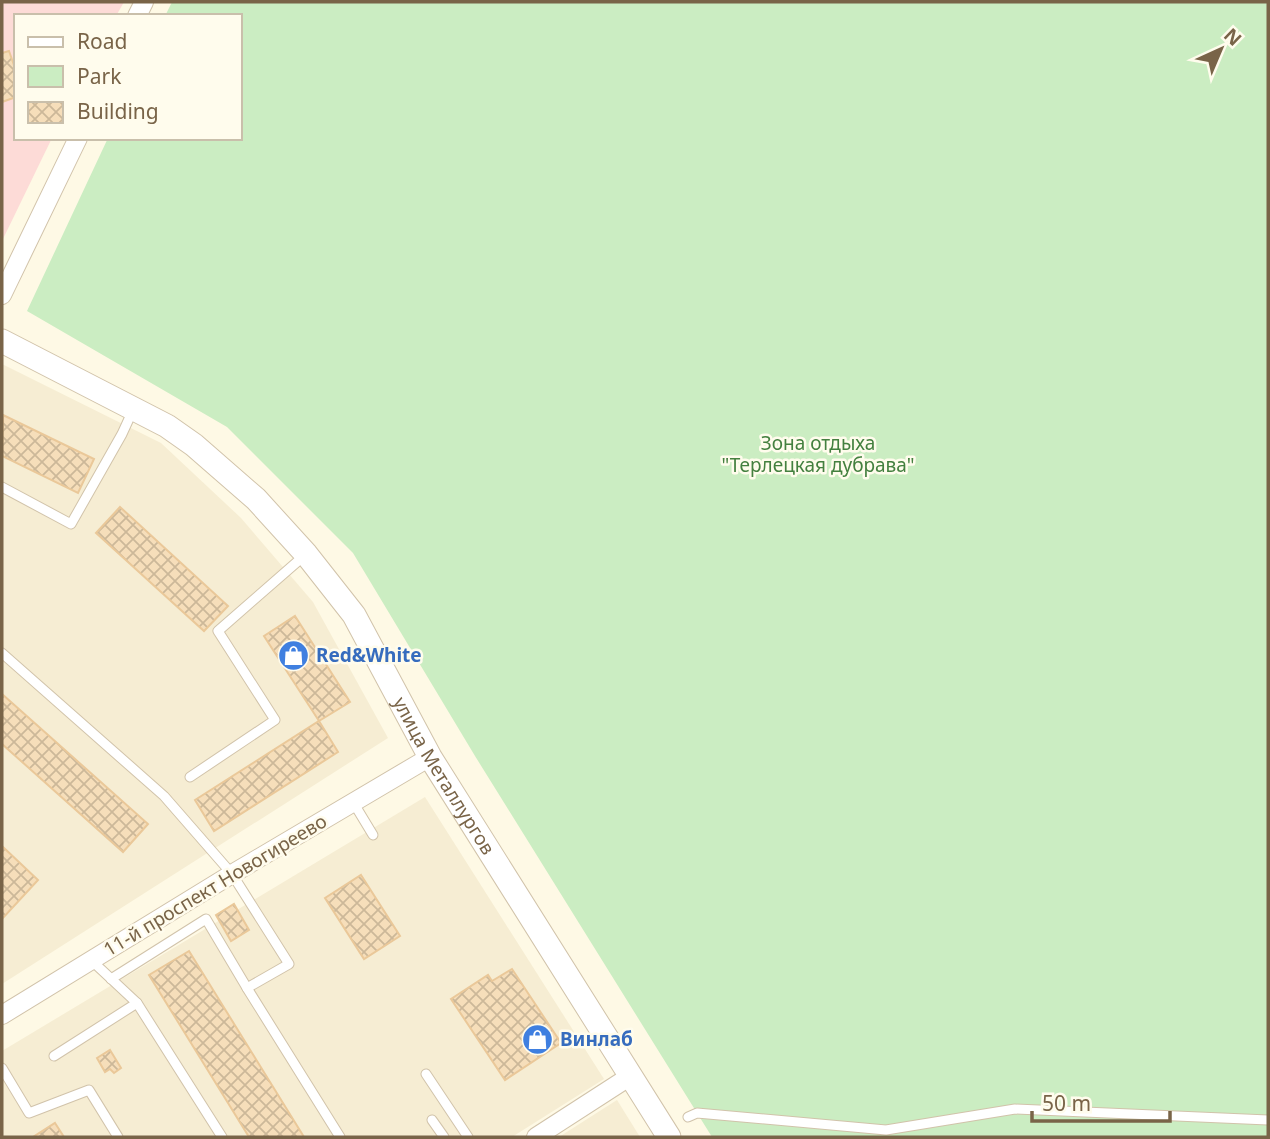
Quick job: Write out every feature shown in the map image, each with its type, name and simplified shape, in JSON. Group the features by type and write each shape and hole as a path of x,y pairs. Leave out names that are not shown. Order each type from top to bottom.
{"street":[{"path":"2,295 77,140"},
{"name":"улица Металлургов","path":"2,341 167,426 224,468 306,554 354,615 430,757 669,1137"},
{"name":"11-й проспект Новогиреево","path":"2,1015 430,757"},
{"path":"536,1137 632,1075"}],"lane":[{"path":"2,487 71,524 122,434 133,408"},
{"path":"190,777 275,720 218,631 306,554"},
{"path":"2,653 164,796 232,874 289,964 247,988"},
{"path":"353,803 373,835"},
{"path":"111,979 206,919 340,1137"},
{"path":"91,960 137,1003 222,1137"},
{"path":"54,1056 137,1003"},
{"path":"2,1069 29,1113 89,1090 118,1137"},
{"path":"426,1073 468,1137"},
{"path":"688,1117 697,1112 886,1130 1015,1109 1268,1120"},
{"path":"432,1120 444,1137"}],"shaded area":[{"path":"2,2 124,2 117,14 14,14 14,140 51,140 2,241"},
{"path":"2,364 161,443 241,518 313,602 388,738 2,984"},
{"path":"425,797 604,1079 512,1137 2,1137 2,1051"},
{"path":"617,1100 640,1137 559,1137"}],"green space":[{"name":"Зона отдыха \"Терлецкая дубрава\"","path":"172,2 1268,2 1268,1137 712,1137 475,756 353,553 227,427 27,311 107,140 242,140 242,14 166,14"}],"building":[{"path":"9,51 14,65 14,98 2,102 2,53"},
{"path":"3,415 94,459 78,493 2,456"},
{"path":"120,507 228,606 204,631 96,533"},
{"path":"295,616 350,702 319,721 264,636"},
{"path":"2,694 148,824 123,852 2,744"},
{"path":"319,721 338,752 214,831 195,800"},
{"path":"3,847 38,880 2,919 2,849"},
{"path":"361,875 400,936 364,959 325,898"},
{"path":"234,904 249,930 231,941 216,915"},
{"path":"189,951 304,1137 249,1137 149,975"},
{"path":"512,969 561,1043 505,1080 451,999 488,975 492,981"},
{"path":"110,1050 121,1068 114,1073 110,1069 105,1072 97,1058"},
{"path":"55,1123 64,1137 33,1137"}],"place":[{"name":"Red&White","path":"293,655"},
{"name":"Винлаб","path":"537,1039"}]}
